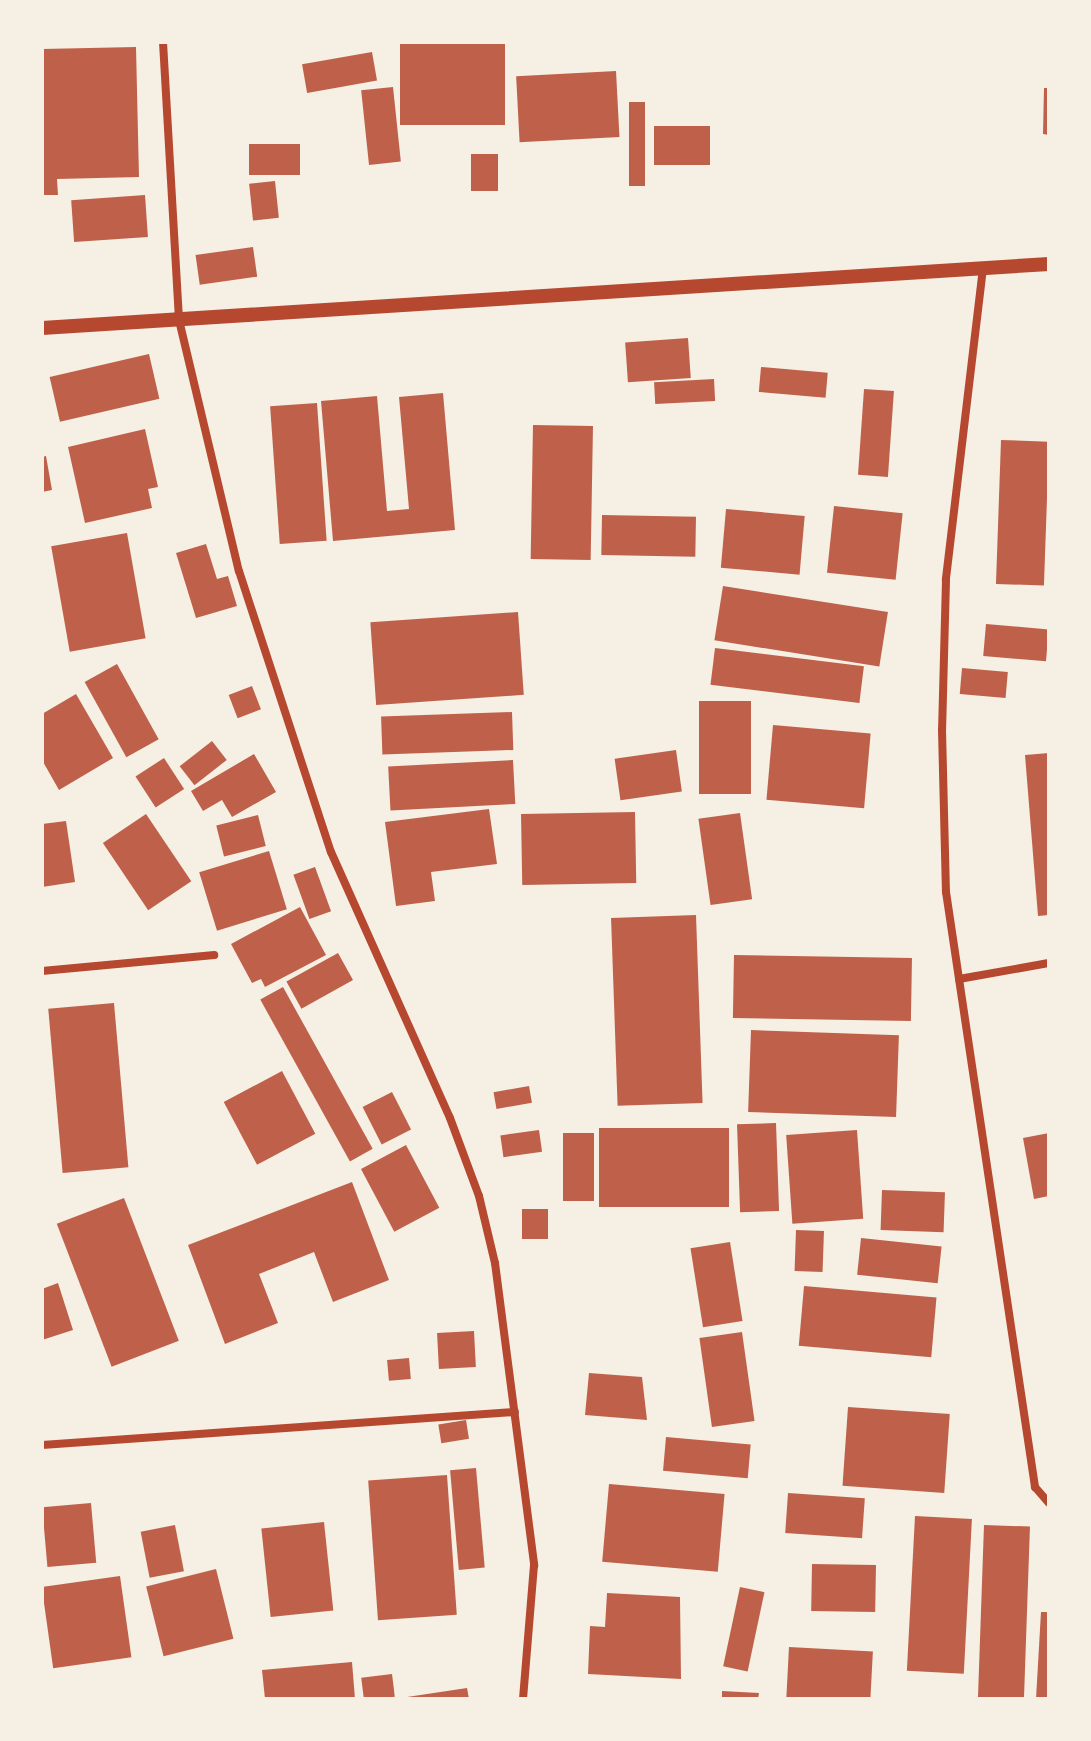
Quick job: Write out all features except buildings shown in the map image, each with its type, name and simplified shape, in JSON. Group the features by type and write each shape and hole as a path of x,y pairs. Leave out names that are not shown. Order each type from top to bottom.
{"street":[{"path":"163,42 179,320 239,571 331,852 450,1118 479,1196 495,1263 534,1565 523,1699"},
{"path":"42,328 1049,264"},
{"path":"983,268 946,580 942,730 946,892 1035,1487 1049,1503"},
{"path":"42,971 214,955"},
{"path":"959,979 1049,963"},
{"path":"42,1445 515,1412"}]}
